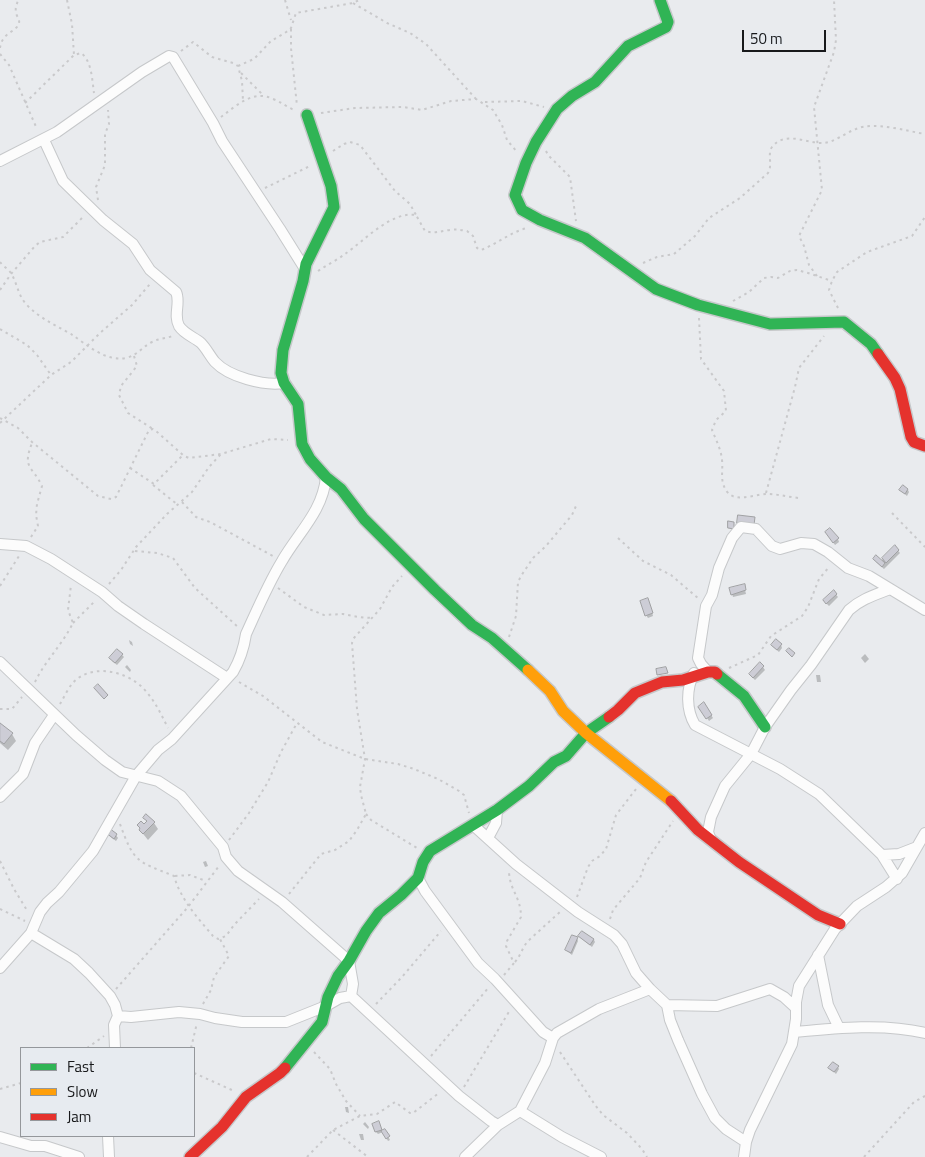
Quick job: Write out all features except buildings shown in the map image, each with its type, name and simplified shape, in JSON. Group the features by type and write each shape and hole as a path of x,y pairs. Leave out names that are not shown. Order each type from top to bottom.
{"street":[{"path":"660,0 668,22 666,27 628,46 590,87 564,101 552,116 526,163 516,196 522,210 540,220 582,237 652,286 698,305 770,324 839,322 871,344 895,378 900,389 911,437 914,442 925,446"},
{"path":"0,161 44,140 142,72 170,56 176,60 222,141 256,192 304,275"},
{"path":"307,115 331,186 334,207 306,264 283,350 281,372 284,382 298,404 302,444 310,459 326,477 341,489 364,519 472,625 504,648 546,686 563,711 586,733 669,799 698,830 739,862 818,915 840,924"},
{"path":"44,140 64,181 103,220 133,244 154,275 169,285 177,294 177,320 181,328 202,344 214,361 226,370 248,380 274,384 284,382"},
{"path":"0,968 33,927 47,902 59,892 93,851 136,776 238,664 246,634 272,580 282,561 318,507 325,490 326,477"},
{"path":"896,879 882,854 819,794 780,769 695,725 690,716 688,705 706,606 712,595 715,579 732,538 741,527 756,529 772,546 780,549 801,543 814,544 837,558 848,568 869,576 925,610"},
{"path":"0,544 26,546 72,572 102,592 118,606 227,678"},
{"path":"711,840 708,832 711,817 722,793 734,773 751,754 765,727 791,690 811,665 849,610 866,598 890,589"},
{"path":"698,658 712,672 744,696 765,727"},
{"path":"0,662 54,715 105,760 122,772 158,781 181,796 238,871 282,902 349,961 353,984 351,996"},
{"path":"190,1157 222,1127 244,1099 280,1073 314,1033 322,1022 328,998 338,976 366,931 379,913 418,878 426,856 430,851 497,810 529,786 552,763 566,756 586,733 618,710 634,693 662,682 712,672"},
{"path":"0,797 23,774 34,743 54,715"},
{"path":"488,838 496,823 497,810"},
{"path":"473,825 509,857 571,906 611,933 622,944 636,973 668,1005 717,1006 770,988 796,1008"},
{"path":"744,1157 746,1142 754,1120 785,1061 795,1032 798,990 818,955 840,924 866,899 902,873 925,833"},
{"path":"882,854 899,854 918,847"},
{"path":"418,878 425,891 478,963 552,1040"},
{"path":"818,915 829,938"},
{"path":"33,927 90,973 110,996 115,1005 115,1047"},
{"path":"818,955 828,1005 839,1028"},
{"path":"465,1157 498,1125 520,1111 545,1063 552,1040 563,1028 584,1016 650,989"},
{"path":"351,996 459,1096 490,1121 498,1125"},
{"path":"116,1020 178,1012 242,1022 286,1022 326,1006 340,998 351,996"},
{"path":"668,1005 670,1020 709,1107 721,1124 746,1142"},
{"path":"795,1032 839,1028 909,1029 925,1033"},
{"path":"520,1111 562,1137 601,1157"},
{"path":"0,1137 31,1146 45,1146 79,1157"},
{"path":"108,1137 109,1157"}],"path":[{"path":"0,48 4,38 19,24 20,21 16,13 18,0"},
{"path":"67,0 72,24 74,55"},
{"path":"285,0 292,23"},
{"path":"240,72 264,96 298,111 291,48 291,28 296,13 353,3 359,0"},
{"path":"817,276 809,265 806,251 799,236 822,190 814,107 832,58 836,40 834,0"},
{"path":"353,3 387,23 410,33 426,44 461,84 493,110 502,125 507,140 526,163"},
{"path":"238,66 254,59 271,41 288,32 291,28"},
{"path":"170,56 194,42 212,57 238,66 242,81 243,101"},
{"path":"25,103 37,89 74,55 81,52 86,56 109,124 105,134 105,165 96,187 103,220"},
{"path":"0,54 9,65 34,124 44,140"},
{"path":"213,123 243,101 264,96"},
{"path":"307,115 356,108 403,107 422,110 450,100 476,98"},
{"path":"483,102 522,101 542,106 552,116"},
{"path":"638,264 674,254 695,236 709,218 740,198 768,173 771,168 770,152 777,143 790,138 830,142 856,128 864,127 886,128 925,134"},
{"path":"539,137 548,155 570,177 576,220 582,237"},
{"path":"256,192 307,168 350,142 360,145 395,191 410,204 425,231 467,230 473,236 477,248 481,250 495,245 540,220"},
{"path":"0,290 35,246 40,242 63,237 92,208"},
{"path":"304,275 344,255 388,222 412,214 416,215"},
{"path":"766,494 795,387 798,368 839,322 829,290 832,280 837,272 867,252 912,236 925,217"},
{"path":"0,262 11,274 17,291 25,303 43,319 72,335 86,346 111,357 123,358 138,354 152,342 172,336 181,328"},
{"path":"715,310 749,292 764,278 771,276 778,278 790,271 797,270 832,280"},
{"path":"0,423 51,375 71,362 132,305 147,289 154,275"},
{"path":"698,305 701,360 724,391 726,411 716,420 712,430 719,447 724,486 729,493 738,498 746,499 766,494 799,498"},
{"path":"0,329 27,345 37,355 51,375"},
{"path":"134,355 137,366 121,386 119,395 128,413 152,429 183,455 194,458 221,454 271,439 302,444"},
{"path":"0,418 18,428 32,442 98,496 112,499 116,497 146,433 152,429"},
{"path":"0,586 38,526 37,504 42,486 29,469 27,456 32,442"},
{"path":"0,709 12,709 35,682 40,670 65,639 73,623 89,609 148,533 182,502 221,454"},
{"path":"152,484 157,482 183,455"},
{"path":"130,468 178,505"},
{"path":"182,502 196,517 210,522 253,547 282,561"},
{"path":"504,648 516,616 520,576 572,515 576,506"},
{"path":"892,513 925,547"},
{"path":"618,538 643,561 676,579 706,606"},
{"path":"134,551 157,552 173,558 195,588 246,634"},
{"path":"712,672 758,655 771,636 802,616 808,607 819,579 837,558"},
{"path":"411,566 392,587 373,618 361,629 352,643 357,709 365,759 360,787 366,814 371,820 413,844 426,856"},
{"path":"72,572 68,610 73,623"},
{"path":"272,580 283,592 314,612 324,615 343,614 373,618"},
{"path":"54,715 76,679 92,671 101,670 127,678 142,687 158,707 172,738"},
{"path":"227,678 242,682 298,722 322,742 365,759 398,764 414,769 438,779 459,791 464,795 473,825"},
{"path":"110,996 188,907 206,881 268,782 281,752 298,722"},
{"path":"425,1064 520,956 524,945 571,906 588,867 592,861 603,854 609,842 611,828 616,815 642,778"},
{"path":"116,812 128,846 139,861 174,876 190,875 206,881"},
{"path":"611,933 611,913 640,878 646,862 671,824 682,812"},
{"path":"282,902 321,854 335,850 349,842 366,814"},
{"path":"509,857 510,882 513,891 519,899 521,908 521,917 506,946 514,963"},
{"path":"0,861 33,927"},
{"path":"174,876 180,893 188,907 213,936 220,939 229,956 214,977 200,1014 191,1047"},
{"path":"220,939 226,936 250,907 268,891"},
{"path":"0,909 33,927"},
{"path":"369,1011 402,977 449,922"},
{"path":"459,1096 515,1002"},
{"path":"89,1047 104,1036 116,1020"},
{"path":"314,1033 312,1045 314,1051 330,1068 336,1084 346,1101 360,1116"},
{"path":"552,1040 582,1087 603,1115 627,1133 642,1149 646,1157"},
{"path":"195,1073 233,1091 244,1099"},
{"path":"0,1090 20,1084"},
{"path":"307,1157 333,1130 360,1116 377,1114 395,1102 410,1113 413,1113 429,1100 451,1088"},
{"path":"864,1157 914,1102 925,1096"},
{"path":"333,1130 368,1157"}],"traffic: fast":[{"path":"660,0 668,22 666,27 628,46 595,82 572,96 557,109 536,142 526,163 515,195 522,210 540,220 585,238 656,289 698,305 770,324 844,322 871,344 878,354"},
{"path":"307,115 331,186 334,207 306,264 283,350 281,373 284,383 298,404 302,444 310,459 326,477 341,489 364,519 472,625 492,638 528,670"},
{"path":"717,674 744,696 765,727"},
{"path":"285,1068 322,1022 328,997 338,976 366,931 379,913 418,878 423,862 430,851 497,810 529,786 554,762 566,756 586,733 609,717"}],"traffic: slow":[{"path":"528,670 550,691 563,711 586,733 671,801"}],"traffic: jam":[{"path":"878,354 895,378 900,389 911,437 914,442 925,446"},
{"path":"609,717 635,693 662,682 683,680 708,672 715,672 717,674"},
{"path":"671,801 698,830 739,862 818,915 840,924"},
{"path":"190,1157 222,1127 246,1097 285,1068"}]}
